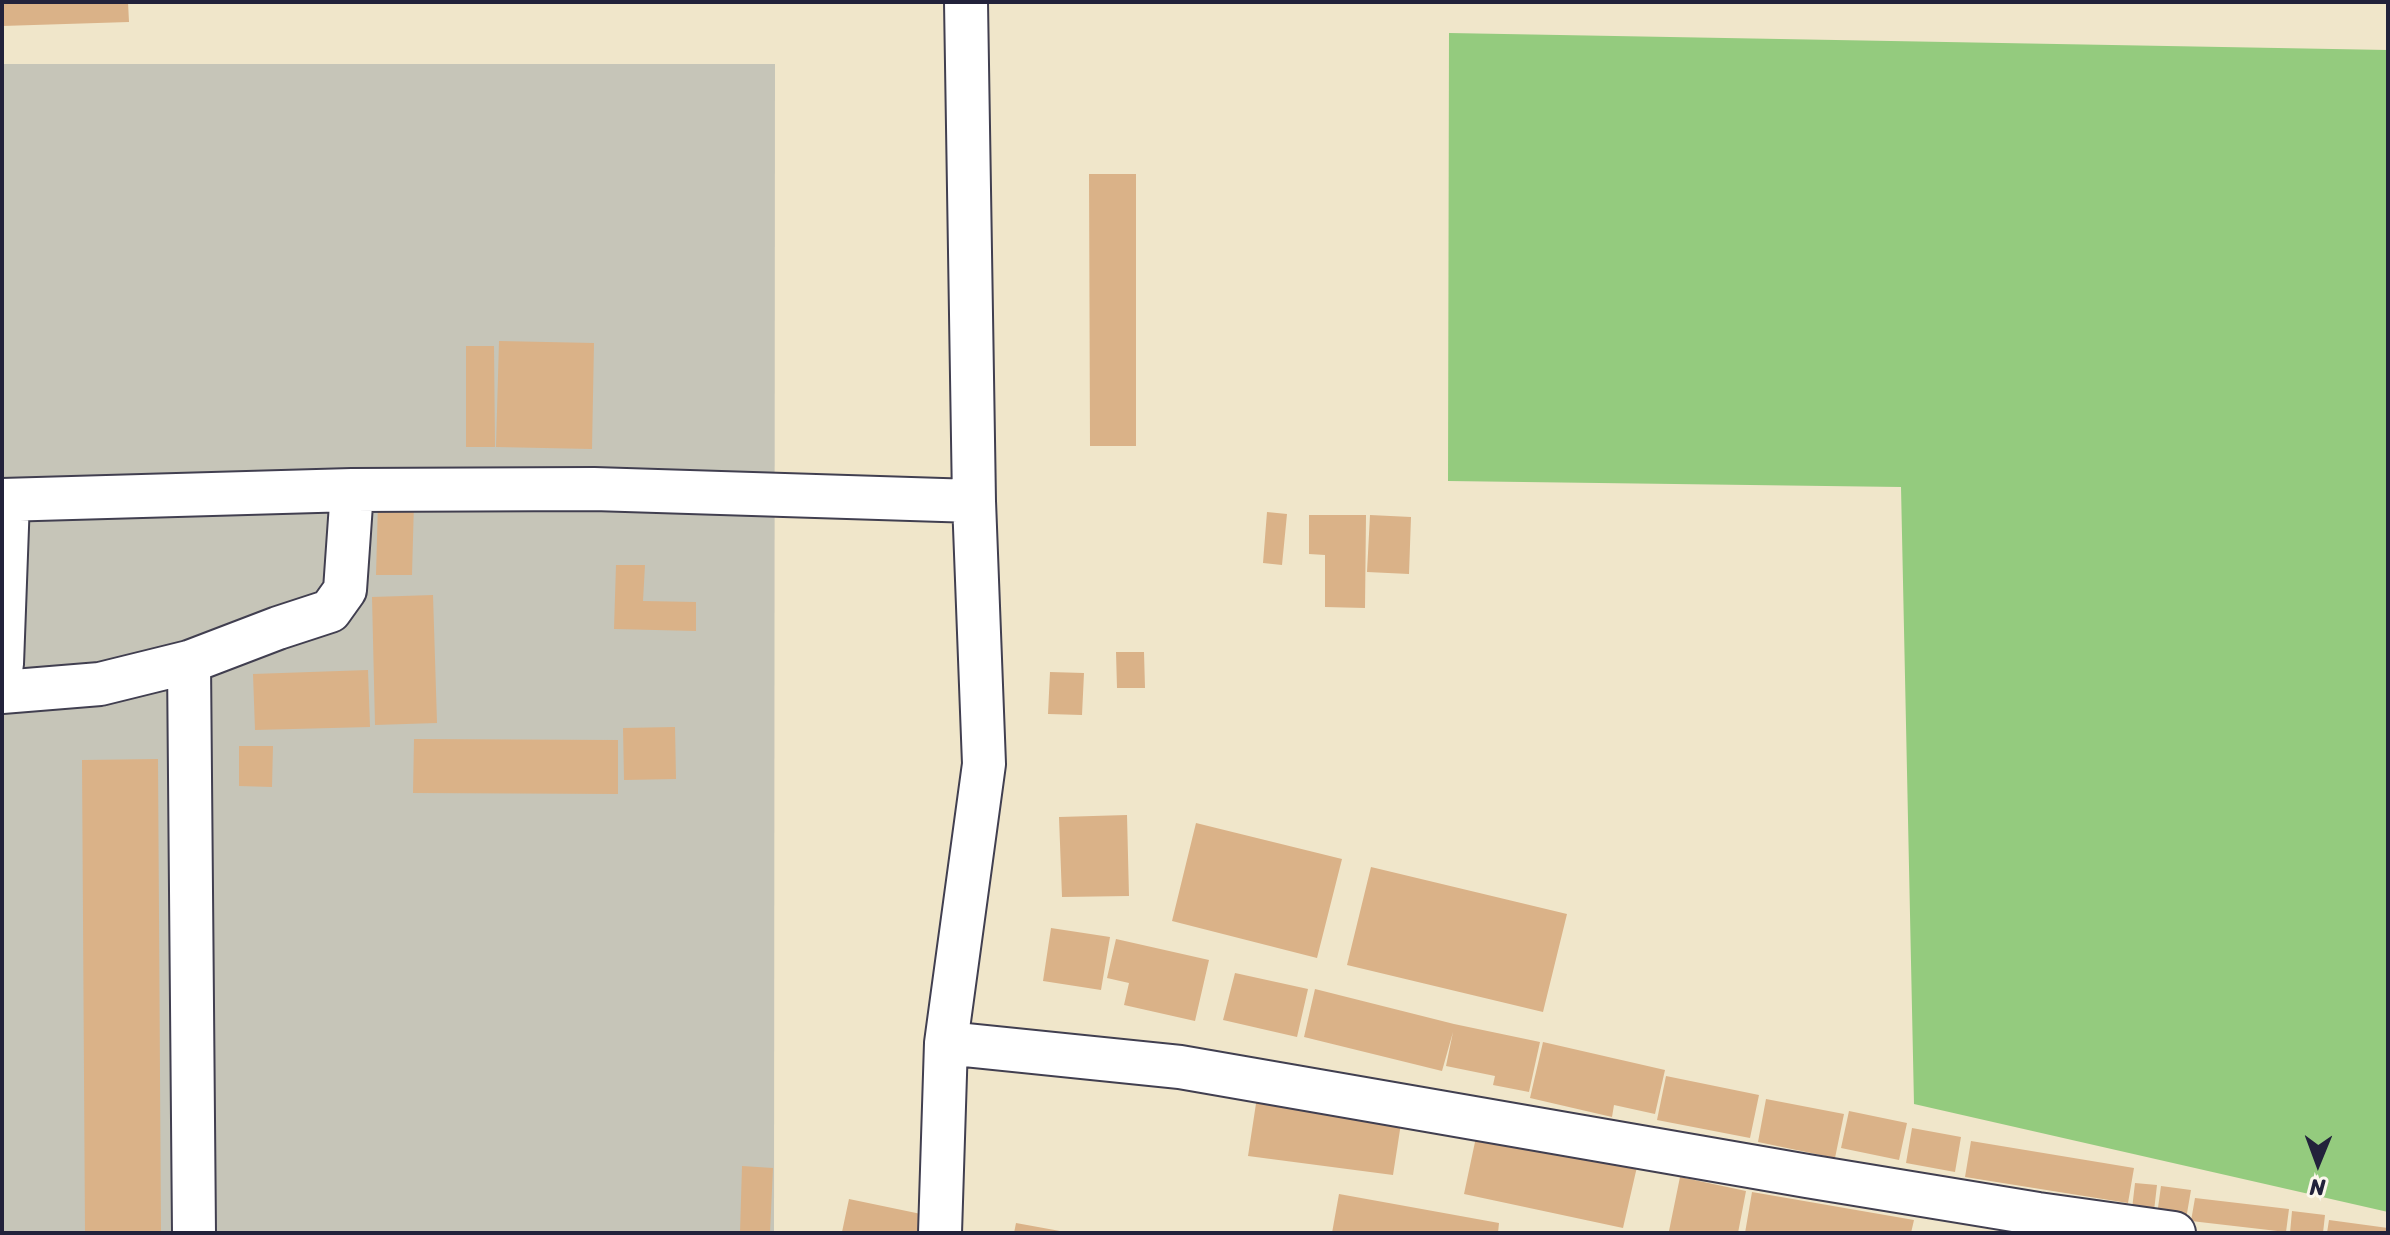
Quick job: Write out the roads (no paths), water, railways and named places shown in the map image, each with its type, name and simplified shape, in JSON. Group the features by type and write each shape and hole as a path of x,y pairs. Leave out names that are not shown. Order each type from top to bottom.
{"street":[{"path":"940,1233 946,1043 984,764 974,501 966,2"},
{"path":"2,664 5,500 352,490 594,489 974,501"},
{"path":"2,692 100,684 189,662 330,611 345,590 352,490"},
{"path":"189,662 194,1233"},
{"path":"946,1043 1180,1067 1838,1181 2174,1233"}]}
